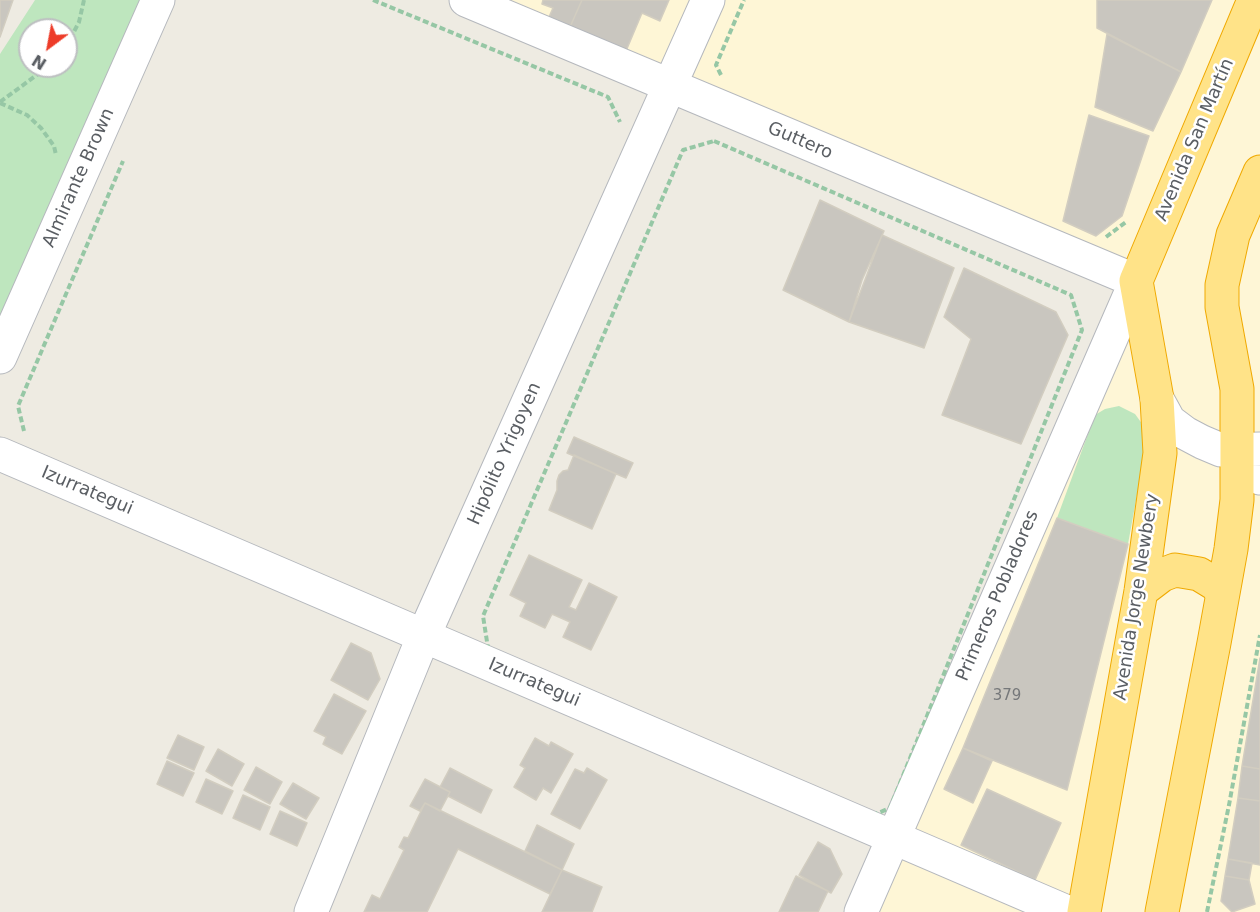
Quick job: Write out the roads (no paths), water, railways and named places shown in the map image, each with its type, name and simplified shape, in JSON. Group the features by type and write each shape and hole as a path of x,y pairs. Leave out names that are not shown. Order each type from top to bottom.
{"highway":[{"name":"Avenida San Martín","path":"1136,281 1254,0"},
{"path":"1162,912 1222,594 1237,500 1249,449 1223,319 1222,285 1233,235 1260,172"},
{"name":"Avenida Jorge Newbery","path":"1084,912 1141,591 1160,453 1157,399 1136,281"},
{"path":"1141,591 1162,575 1175,570 1199,574 1217,585 1222,594"}],"street":[{"name":"Almirante Brown","path":"0,357 158,0"},
{"name":"Guttero","path":"466,0 1136,281"},
{"name":"Hipólito Yrigoyen","path":"311,912 424,635 708,0"},
{"name":"Primeros Pobladores","path":"861,912 1136,281"},
{"path":"1157,399 1169,421 1185,433 1221,450 1249,449 1260,478"},
{"name":"Izurrategui","path":"13,445 424,635 1067,912"}]}
